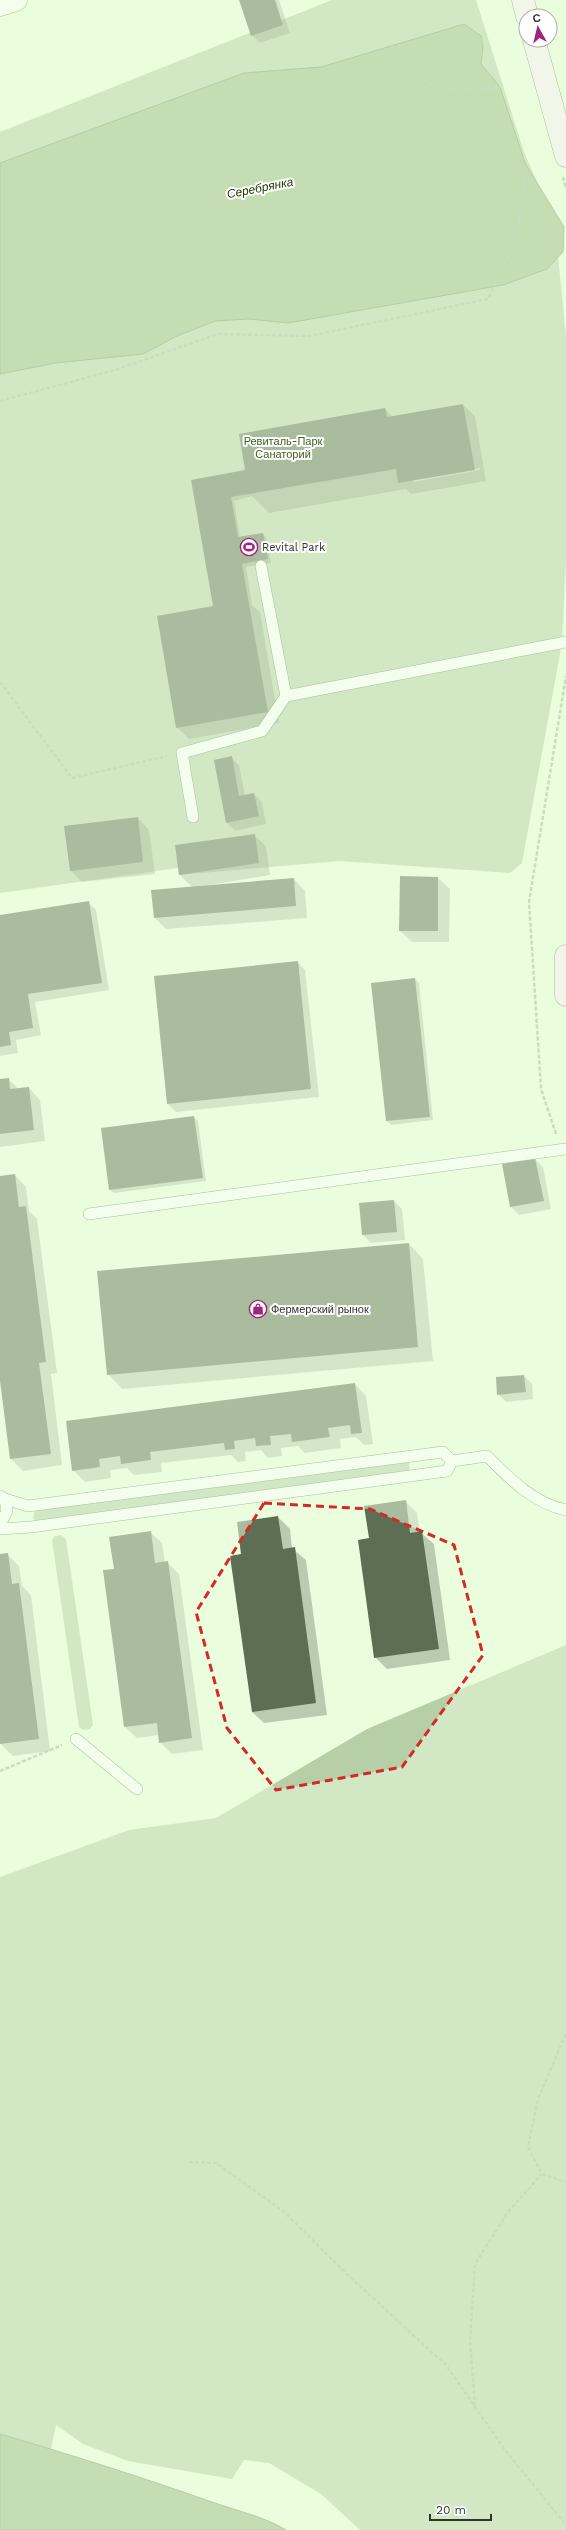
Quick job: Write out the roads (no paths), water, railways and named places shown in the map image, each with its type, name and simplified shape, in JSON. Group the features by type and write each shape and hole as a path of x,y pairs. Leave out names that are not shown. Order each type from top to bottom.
{"main road":[{"path":"536,48 566,156"},
{"path":"566,956 566,995"}],"street":[{"path":"0,4 16,0"}],"lane":[{"path":"261,566 286,696"},
{"path":"193,817 182,753 262,731 286,696 566,642"},
{"path":"90,1214 564,1149"},
{"path":"2,1497 28,1506 444,1452 452,1461"},
{"path":"452,1461 488,1456 518,1487 553,1507 566,1510"},
{"path":"0,1529 31,1527 447,1471 452,1461"},
{"path":"0,1525 7,1511 2,1497"},
{"path":"76,1739 137,1789"}],"water":[{"name":"Серебрянка","path":"464,24 481,36 483,48 481,64 500,87 525,163 564,227 563,252 547,269 503,285 288,323 248,319 215,321 177,336 143,354 56,363 0,374 0,163 244,73 321,67"},
{"path":"0,2434 106,2466 250,2514 286,2530 0,2530"}],"place":[{"name":"Revital Park","path":"249,547"},
{"name":"Фермерский рынок","path":"258,1309"}],"park label":[{"name":"Ревиталь-Парк Санаторий","path":"283,447"}]}
